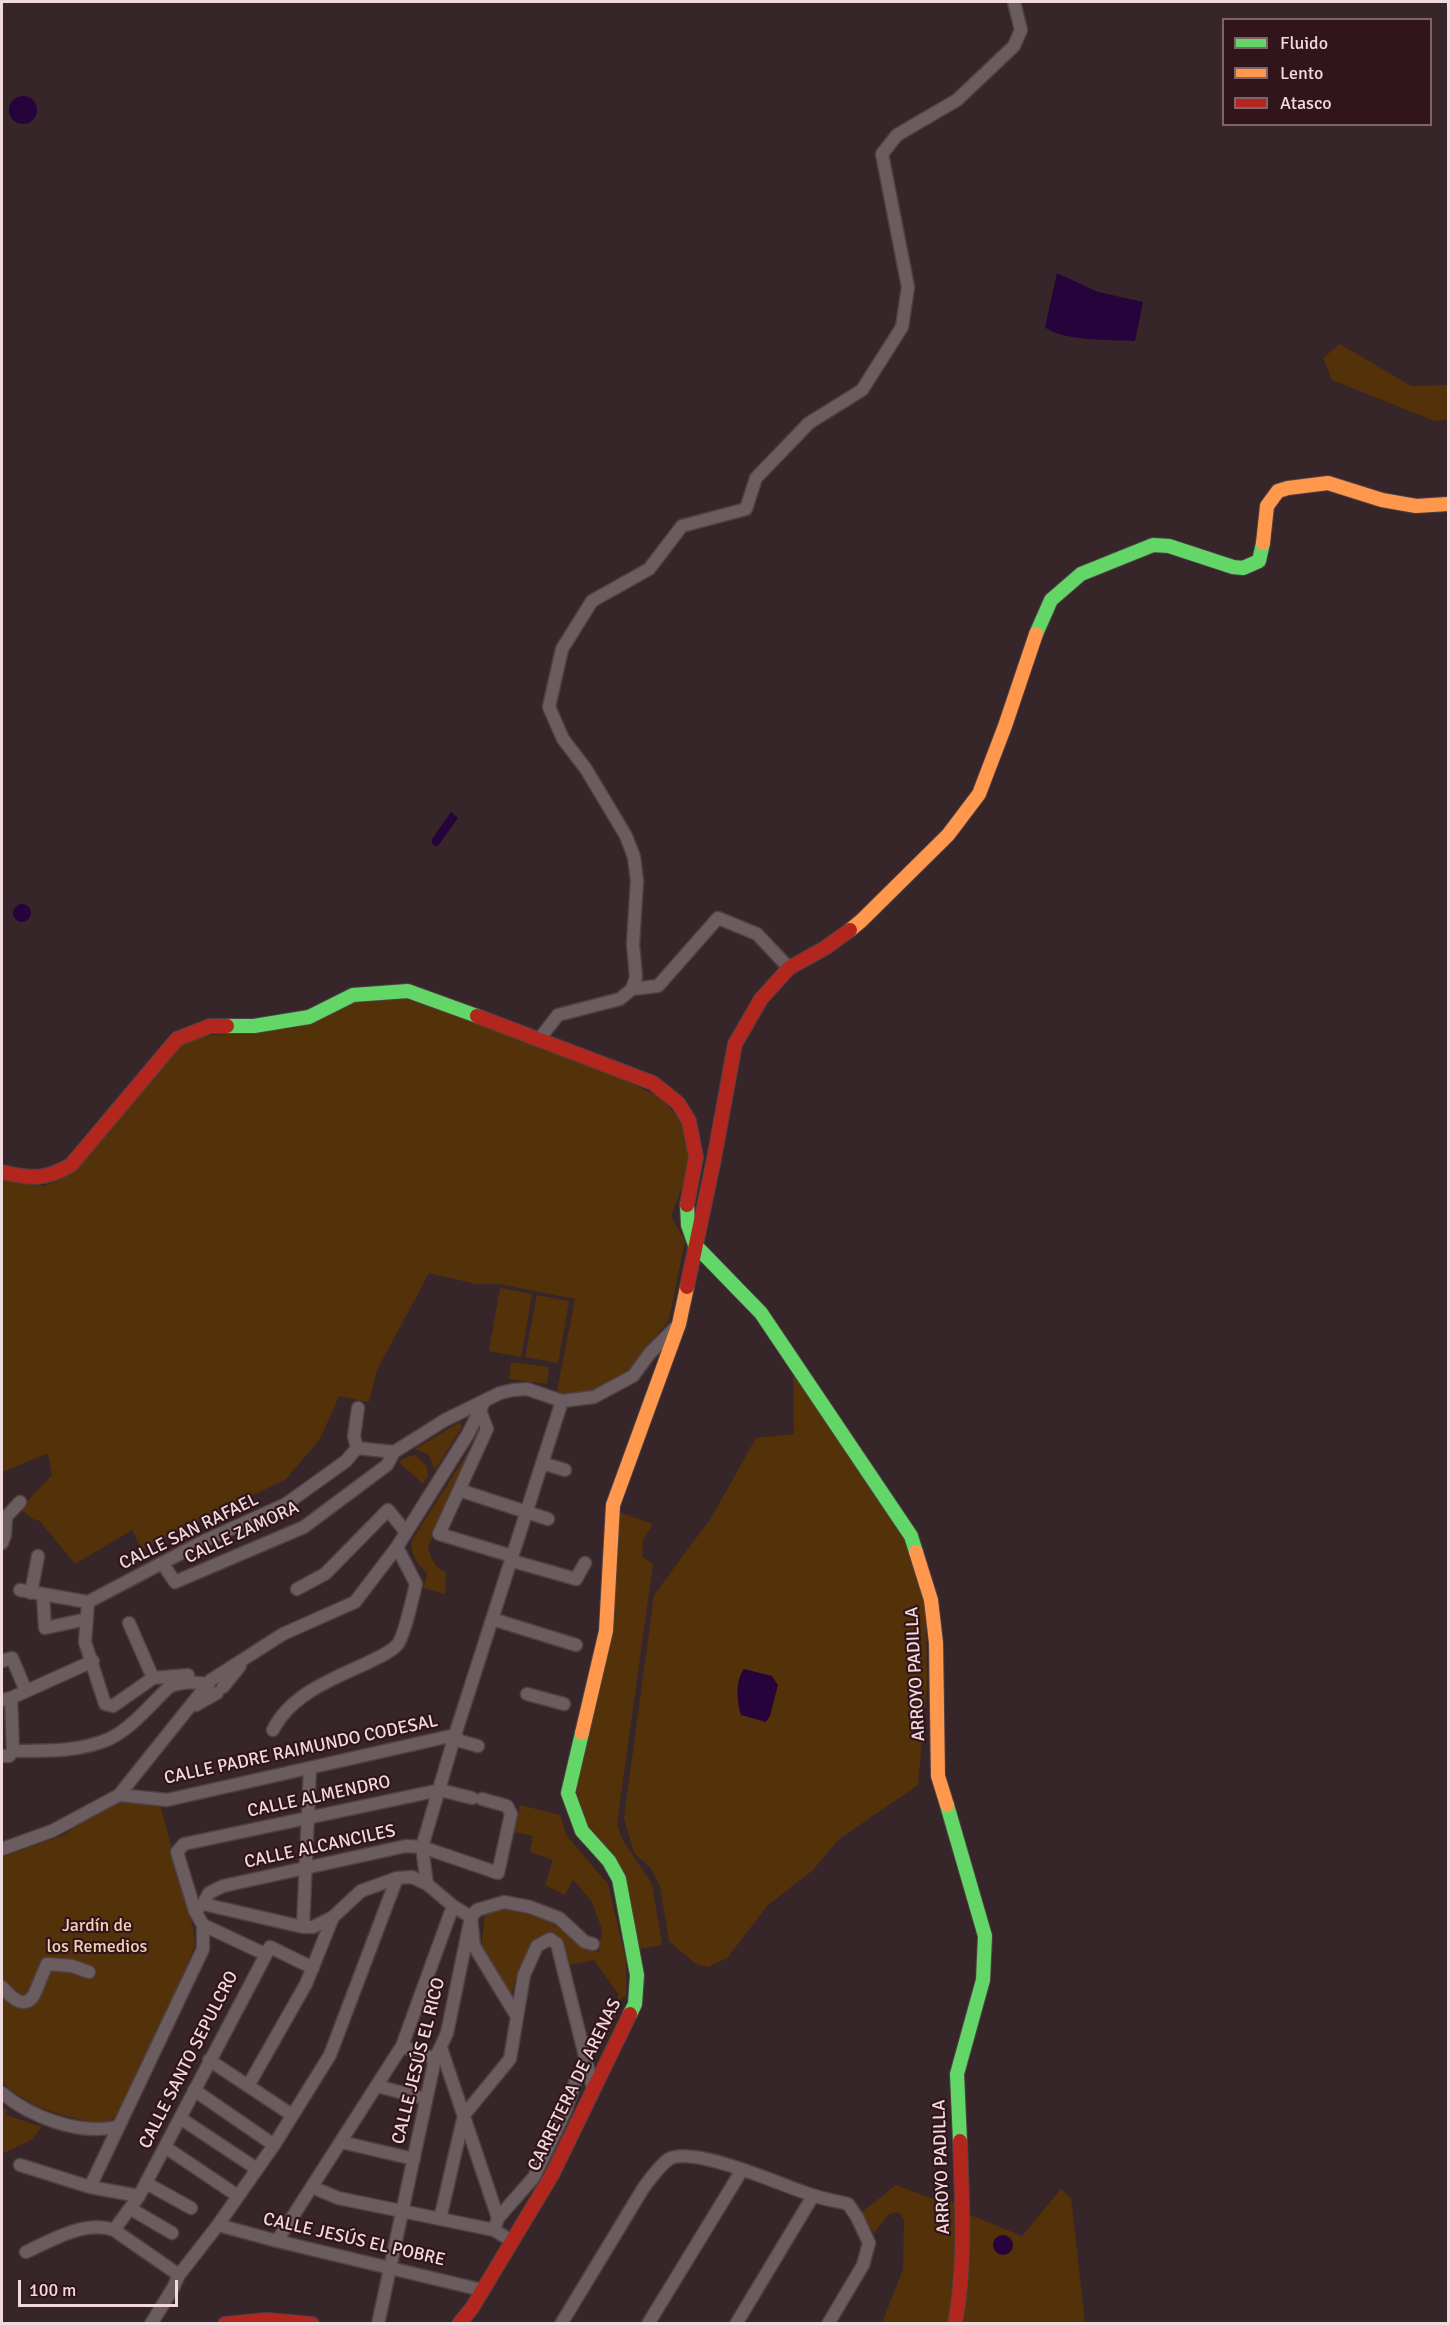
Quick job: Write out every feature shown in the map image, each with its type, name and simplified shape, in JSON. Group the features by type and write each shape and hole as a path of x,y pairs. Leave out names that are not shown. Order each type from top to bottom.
{"street":[{"path":"540,1038 558,1015 620,999 632,989 636,977 633,944 638,881 634,857 626,836 586,769 563,739 549,707 562,649 592,602 649,569 682,526 746,509 756,478 809,423 862,390 902,327 908,287 882,154 897,135 957,100 1014,46 1021,30 1014,2"},
{"name":"CARRETERA DE ARENAS","path":"459,2324 552,2175 592,2088 635,2004 638,1975 619,1879 609,1861 582,1832 568,1793 606,1631 614,1505 679,1324 714,1159 735,1044 761,999 789,968 825,948 861,921 948,835 979,794 1005,726 1032,642 1051,600 1081,574 1153,545 1169,546 1233,567 1243,568 1259,561 1264,540 1267,506 1278,491 1288,488 1328,483 1382,500 1416,506 1449,504"},
{"path":"632,989 658,986 718,918 758,934 789,968"},
{"name":"ARROYO PADILLA","path":"2,1172 27,1179 52,1176 71,1165 177,1039 210,1026 255,1026 309,1017 353,995 408,991 540,1038 653,1083 678,1103 689,1121 696,1156 686,1209 688,1225 695,1245 761,1313 911,1536 931,1600 936,1643 938,1776 985,1936 983,1980 957,2074 963,2230 959,2303 955,2324"},
{"path":"358,1408 354,1436 357,1448 393,1452 445,1420 513,1390 527,1389 562,1401 594,1397 633,1376 650,1353 679,1324"},
{"path":"428,1884 422,1847 455,1735 562,1401"},
{"path":"482,1405 487,1429 439,1533 512,1556 516,1562 576,1579 585,1563"},
{"path":"2,1849 52,1831 120,1795 178,1721 250,1653 283,1634 355,1602 397,1547 468,1434 482,1405"},
{"name":"CALLE SAN RAFAEL","path":"88,1602 162,1563 286,1504 346,1461 357,1448"},
{"name":"CALLE ZAMORA","path":"162,1563 176,1582 304,1527 387,1465 393,1452"},
{"path":"542,1463 565,1470"},
{"path":"459,1490 548,1519"},
{"path":"2,1543 5,1535 4,1518 21,1502"},
{"path":"297,1589 325,1574 388,1510 406,1532"},
{"path":"273,1730 279,1717 304,1696 326,1682 388,1653 399,1644 416,1584 397,1547"},
{"path":"38,1556 31,1593 45,1628 87,1619"},
{"path":"31,1593 88,1602 85,1642 105,1704 113,1706 153,1678 197,1675 215,1685"},
{"path":"492,1619 576,1645"},
{"path":"129,1623 153,1678"},
{"path":"2,1661 12,1658 26,1691"},
{"path":"93,1661 26,1691 4,1697 7,1754 80,1749 110,1738 130,1724 169,1687 177,1683 193,1682 215,1685"},
{"path":"527,1694 564,1704"},
{"path":"455,1735 460,1741 478,1746"},
{"name":"CALLE PADRE RAIMUNDO CODESAL","path":"120,1795 167,1800 455,1735"},
{"path":"303,1927 310,1768"},
{"name":"CALLE ALMENDRO","path":"199,1907 177,1852 184,1844 440,1790 477,1798"},
{"name":"CALLE ALCANCILES","path":"199,1907 209,1893 223,1886 406,1846 422,1847 498,1873 511,1814 507,1806 477,1798"},
{"path":"313,1968 270,1947 265,1954 203,1925 199,1907 313,1927 333,1917 361,1891 397,1878 412,1877 428,1884 471,1917"},
{"path":"155,2322 179,2275 218,2225 274,2145 330,2055 397,1878"},
{"path":"516,2015 474,1947 471,1917 477,1910 504,1902 530,1907 559,1918 585,1942 593,1944"},
{"path":"277,2241 402,2046 453,1905"},
{"path":"248,2086 306,1984 333,1917"},
{"name":"CALLE JESÚS EL RICO","path":"378,2324 426,2099 438,2054 447,2033 471,1917"},
{"name":"CALLE SANTO SEPULCRO","path":"90,2187 116,2127 196,1967 203,1949 203,1925"},
{"path":"440,2219 464,2115 510,2059 524,1976 537,1946 550,1939 557,1944 592,2088"},
{"name":"CALLE SANTO SEPULCRO","path":"114,2230 139,2196 265,1954"},
{"path":"2,1987 15,2000 26,2002 32,2000 47,1964 72,1966 89,1972"},
{"path":"402,2046 438,2054 464,2115 498,2218"},
{"path":"209,2060 292,2115"},
{"path":"494,2230 498,2218 534,2177 586,2063"},
{"path":"377,2086 426,2099"},
{"path":"194,2090 274,2145"},
{"path":"2,2093 28,2112 57,2121 85,2129 99,2130 116,2127"},
{"path":"180,2118 257,2169"},
{"path":"341,2142 414,2159"},
{"path":"165,2147 238,2196"},
{"path":"561,2324 644,2187 670,2158 688,2156 709,2159 813,2196 848,2204 869,2243 863,2265 828,2324"},
{"path":"20,2165 90,2187 139,2196"},
{"path":"648,2324 742,2170"},
{"path":"146,2183 191,2208"},
{"path":"312,2187 338,2198 494,2230 512,2241"},
{"path":"736,2324 813,2196"},
{"path":"131,2209 172,2234"},
{"name":"CALLE JESÚS EL POBRE","path":"218,2225 482,2290"},
{"path":"26,2252 67,2234 102,2226 114,2230 179,2275"},
{"path":"232,2323 267,2320 312,2324"}],"green space":[{"path":"1340,344 1411,386 1448,385 1448,419 1435,421 1332,380 1323,358"},
{"path":"407,998 597,1067 662,1098 680,1121 689,1143 686,1177 671,1216 685,1241 669,1320 626,1372 596,1390 568,1396 557,1391 575,1299 500,1284 476,1284 429,1273 377,1370 369,1402 339,1396 320,1439 286,1479 142,1549 132,1530 75,1564 39,1520 36,1521 20,1509 52,1475 48,1453 2,1472 2,1180 44,1186 69,1175 182,1044 203,1036 295,1028 357,999"},
{"path":"500,1288 532,1294 521,1357 489,1351"},
{"path":"537,1295 569,1301 558,1363 525,1357"},
{"path":"511,1362 549,1367 547,1384 509,1379"},
{"path":"793,1367 902,1532 926,1610 927,1687 918,1785 838,1840 813,1870 768,1905 727,1958 708,1967 696,1964 669,1941 660,1887 651,1868 634,1853 624,1818 654,1595 711,1518 756,1438 794,1434"},
{"path":"460,1422 462,1427 435,1470 428,1454 415,1449"},
{"path":"480,1433 428,1546 436,1565 446,1572 445,1594 424,1588 427,1573 415,1559 411,1542"},
{"path":"415,1455 427,1466 428,1476 423,1484 399,1462"},
{"path":"613,1510 653,1524 643,1539 642,1557 653,1564 617,1824 622,1839 652,1884 662,1945 632,1950 619,1879 568,1793 606,1631"},
{"name":"Jardín de los Remedios","path":"124,1800 160,1804 193,1928 195,1945 162,2027 115,2118 97,2124 37,2106 10,2090 2,2080 2,1857 65,1835 83,1820"},
{"path":"520,1805 560,1815 567,1836 608,1884 626,1961 626,1997 621,1998 615,2019 598,2054 593,2055 590,2047 619,1995 594,1960 569,1965 559,1941 545,1934 527,1952 519,1968 512,1994 506,1994 481,1947 485,1915 496,1911 518,1910 549,1921 568,1934 583,1949 599,1952 602,1929 591,1900 573,1880 565,1895 545,1885 553,1860 530,1852 533,1836 514,1832"},
{"path":"2,2108 7,2109 6,2115 42,2127 31,2140 2,2154"},
{"path":"896,2185 930,2198 955,2202 955,2301 951,2323 882,2323 903,2269 904,2219 899,2212 889,2214 874,2233 861,2213"},
{"path":"1061,2189 1071,2198 1085,2323 964,2324 968,2214 1022,2236"}],"shaded area":[{"path":"23,96 33,100 37,110 33,120 23,124 13,120 9,110 13,100"},
{"path":"1057,273 1098,292 1143,302 1135,341 1062,335 1045,327"},
{"path":"451,812 458,818 438,846 434,846 432,839"},
{"path":"22,904 29,906 31,913 29,920 22,922 15,920 13,913 15,906"},
{"path":"744,1669 772,1676 778,1685 770,1716 766,1722 741,1715 738,1691 739,1679"},
{"path":"999,2235 1007,2235 1013,2241 1013,2249 1007,2255 999,2255 993,2249 993,2241"}],"traffic: fast":[{"path":"1036,634 1051,600 1081,574 1153,545 1169,546 1233,567 1243,568 1259,561 1263,543"},
{"path":"227,1026 254,1026 309,1017 353,995 408,991 477,1016"},
{"path":"687,1205 688,1225 695,1245 761,1313 911,1536 916,1552"},
{"path":"582,1733 568,1793 582,1831 609,1861 619,1879 637,1975 635,2004 630,2014"},
{"path":"947,1805 985,1936 983,1980 957,2074 960,2141"}],"traffic: slow":[{"path":"1263,543 1267,506 1278,491 1288,488 1328,483 1382,500 1416,506 1448,504"},
{"path":"850,930 948,835 979,794 1036,634"},
{"path":"582,1733 606,1631 613,1505 679,1324 687,1287"},
{"path":"916,1552 931,1600 936,1643 938,1776 947,1805"}],"traffic: jam":[{"path":"687,1287 735,1044 761,999 789,968 825,948 850,930"},
{"path":"477,1016 653,1083 678,1103 689,1121 696,1157 687,1205"},
{"path":"2,1172 38,1177 71,1165 177,1039 210,1026 227,1026"},
{"path":"459,2324 472,2308 552,2175 630,2014"},
{"path":"955,2324 962,2256 960,2141"},
{"path":"225,2324 267,2320 312,2324"}]}
